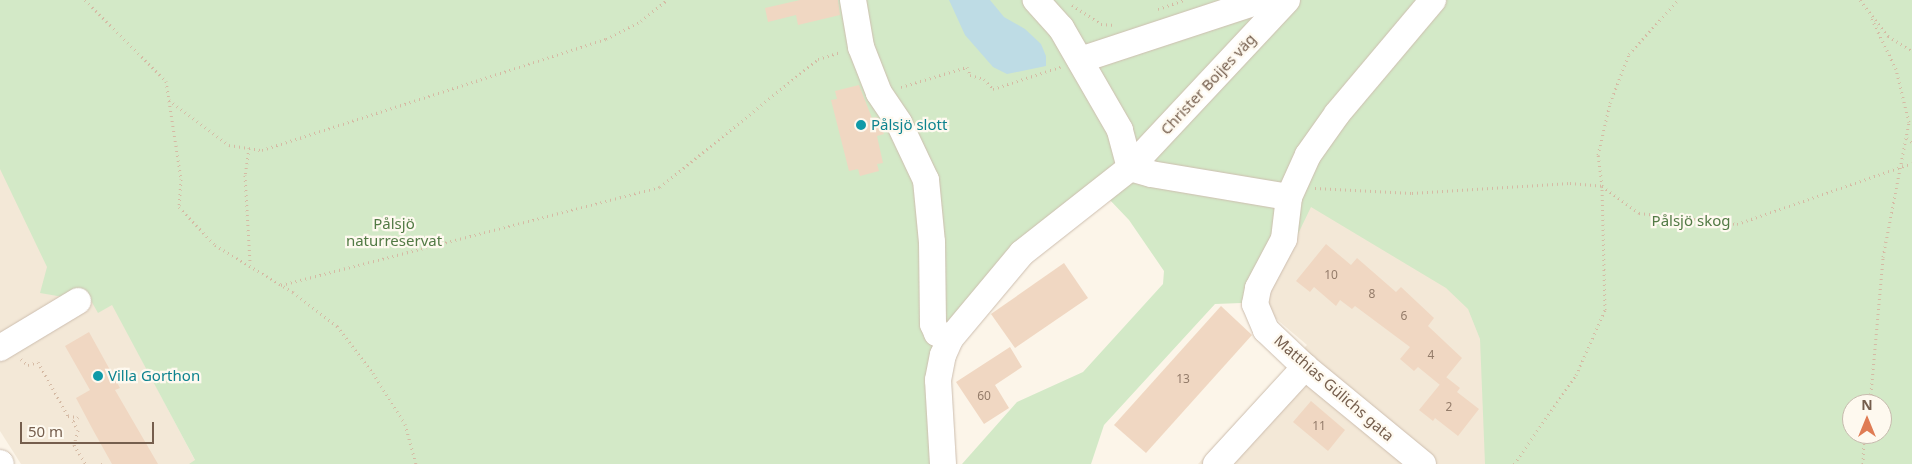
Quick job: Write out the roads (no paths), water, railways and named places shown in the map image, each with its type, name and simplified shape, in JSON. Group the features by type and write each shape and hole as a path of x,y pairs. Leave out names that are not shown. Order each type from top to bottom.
{"street":[{"path":"853,0 861,47 879,93 899,123 926,180 932,242 933,324 938,333 950,339 943,355 938,380 942,464"},
{"path":"1036,0 1061,28 1120,130 1130,168 1151,174 1291,192"},
{"path":"1080,60 1263,0"},
{"name":"Christer Boijes väg","path":"950,339 1022,253 1130,168 1288,0"},
{"name":"Matthias Gülichs gata","path":"1423,464 1306,367 1266,330 1255,304 1258,288 1284,239 1291,192 1308,156 1337,114 1433,0"},
{"path":"3,347 78,301"},
{"path":"1216,464 1306,367"}],"water":[{"path":"949,0 990,0 1004,17 1025,29 1041,44 1046,56 1046,66 1007,74 993,67 965,35"}],"place":[{"name":"Pålsjö slott","path":"861,125"},
{"name":"Villa Gorthon","path":"98,376"}],"park label":[{"name":"Pålsjö skog","path":"1691,221"},
{"name":"Pålsjö naturreservat","path":"394,232"}]}
